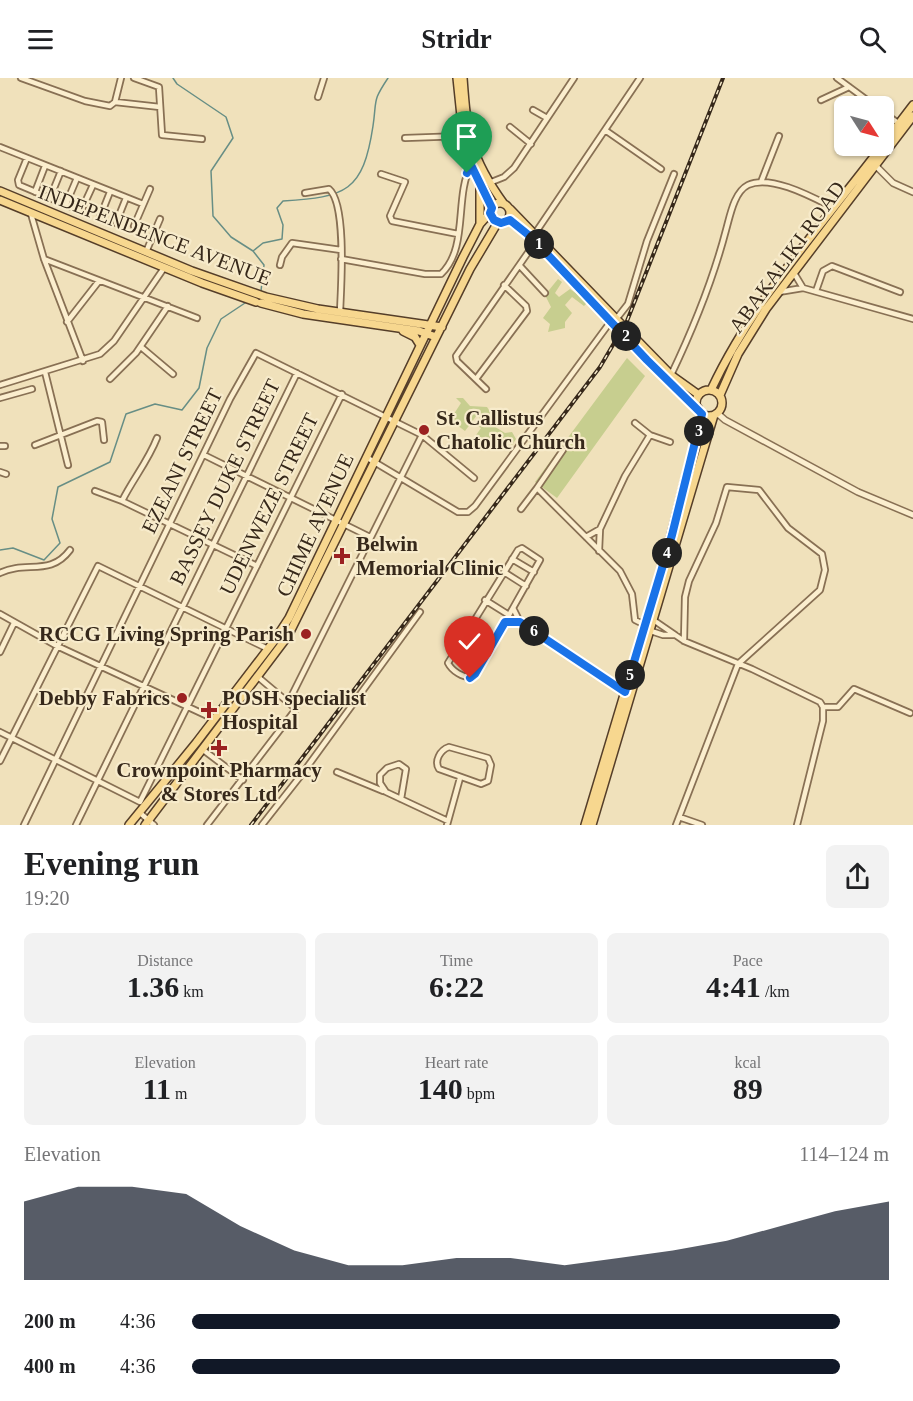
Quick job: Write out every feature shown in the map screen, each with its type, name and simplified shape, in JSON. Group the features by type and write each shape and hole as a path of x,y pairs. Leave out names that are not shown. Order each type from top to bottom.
{"main road":[{"path":"457,78 462,136 471,165 491,211 498,222 508,220 534,237"},
{"path":"463,78 468,134 474,157 504,204 629,336 670,375 699,395"},
{"name":"ABAKALIKI ROAD","path":"711,390 776,290 875,165 913,105"},
{"name":"ABAKALIKI ROAD","path":"894,133 913,116"},
{"name":"ABAKALIKI ROAD","path":"791,270 874,156"},
{"path":"480,187 480,224"},
{"name":"INDEPENDENCE AVENUE","path":"0,191 261,301 303,314 398,328 436,337"},
{"name":"INDEPENDENCE AVENUE","path":"0,200 164,268 248,295"},
{"path":"491,211 504,204"},
{"path":"508,220 510,209"},
{"name":"CHIME AVENUE","path":"129,825 143,802 196,743 289,618 430,323 480,224 491,211"},
{"name":"CHIME AVENUE","path":"149,823 288,636 480,248 498,222"},
{"path":"411,323 428,316 450,283"},
{"name":"INDEPENDENCE AVENUE","path":"261,301 411,323 430,323 442,327"},
{"path":"398,328 415,337 420,345"},
{"path":"629,336 700,411 715,414"},
{"name":"ABAKALIKI ROAD","path":"720,395 741,342"},
{"path":"585,825 625,692 715,414 722,404 720,395 711,390 699,395"},
{"path":"650,618 672,535 700,411 699,395"},
{"path":"592,825 646,628"}],"street":[{"path":"21,78 85,101 110,106 115,102 121,78"},
{"path":"134,78 158,85 162,135 202,139"},
{"path":"318,96 324,78"},
{"path":"489,183 508,173 531,144 574,78"},
{"path":"486,389 458,361 456,356 504,285 520,266 534,237 640,78"},
{"path":"837,78 861,96"},
{"path":"821,100 849,87"},
{"path":"115,102 160,107"},
{"path":"533,110 548,118"},
{"path":"894,121 901,126"},
{"path":"510,127 531,144"},
{"path":"605,129 661,169"},
{"path":"405,138 462,136"},
{"path":"761,182 778,136"},
{"path":"0,147 143,204"},
{"path":"27,158 18,182 35,192 83,210 93,185"},
{"path":"341,259 425,274 438,275 444,272 458,234 462,189 471,165"},
{"path":"875,165 893,183 913,192"},
{"path":"35,192 45,166"},
{"path":"50,198 61,171"},
{"path":"381,174 406,184 390,216 393,222 458,234"},
{"path":"365,456 458,512 471,510 628,304 647,241 674,174"},
{"path":"66,204 77,178"},
{"path":"670,375 705,296 739,193 749,184 761,182 797,190 834,208"},
{"path":"134,226 150,189"},
{"path":"305,193 329,189 334,196 341,250 340,312"},
{"path":"100,217 110,192"},
{"path":"116,223 126,198"},
{"path":"31,213 44,259 83,362"},
{"path":"146,252 160,219"},
{"path":"280,265 286,249 292,243 341,250"},
{"path":"44,259 197,318"},
{"path":"520,266 545,293"},
{"path":"816,291 823,272 832,266 900,292"},
{"path":"0,385 83,362 107,348 145,298 164,268"},
{"path":"791,270 803,288"},
{"path":"67,322 99,281"},
{"path":"476,379 527,311 526,306 504,285"},
{"path":"776,290 803,288 913,319"},
{"path":"110,379 141,347 168,306"},
{"path":"141,347 173,374"},
{"name":"EZEANI STREET","path":"24,825 54,759 256,353 297,373"},
{"path":"45,372 68,465"},
{"path":"297,373 422,435 474,478"},
{"name":"BASSEY DUKE STREET","path":"76,825 297,373"},
{"path":"0,398 32,389"},
{"name":"UDENWEZE STREET","path":"143,802 256,566 342,394"},
{"path":"715,414 858,492 913,515"},
{"path":"35,445 100,421 104,440"},
{"path":"635,423 650,435 670,442"},
{"path":"289,701 422,435"},
{"path":"599,551 600,529 625,476 650,435"},
{"path":"122,501 130,484 151,455 157,438"},
{"path":"521,509 563,450"},
{"path":"204,455 370,537"},
{"path":"676,825 738,664 815,596 820,590 825,570 822,554 788,528 759,490 727,487 716,524 689,581 685,597 684,641"},
{"path":"537,488 625,579 632,594 635,620 646,628 675,635"},
{"path":"95,491 122,501 256,566"},
{"path":"586,537 600,529"},
{"path":"522,548 540,560 487,653 470,678 453,670 447,663 512,558 522,548"},
{"path":"0,573 16,566 30,568 51,566 60,561 70,550"},
{"path":"512,558 534,572"},
{"path":"0,760 96,567 100,566 183,605 268,649"},
{"path":"504,572 526,586"},
{"path":"485,600 509,615"},
{"path":"513,608 520,622 625,692"},
{"path":"262,825 420,612"},
{"path":"0,614 57,646 214,719"},
{"path":"650,618 664,625 684,641 811,697 823,707 838,707 854,689 910,713"},
{"path":"505,622 520,622"},
{"path":"0,652 14,623"},
{"path":"470,625 494,640"},
{"path":"461,639 487,653"},
{"path":"453,650 479,666"},
{"path":"207,825 296,709 258,677"},
{"path":"797,825 823,721 823,707"},
{"path":"0,732 143,802"},
{"path":"196,743 243,780"},
{"path":"449,747 489,760 490,776 486,782 481,784 460,778 438,768 437,762 443,749 449,747"},
{"path":"386,792 380,783 381,775 387,768 401,765 406,769 401,799"},
{"path":"337,772 386,792 447,823 460,778"},
{"path":"139,812 149,823"},
{"path":"679,817 702,825"}],"green space":[{"path":"558,279 562,282 555,293 559,297 570,289 588,302 584,306 572,297 565,305 572,313 565,322 565,328 548,332 550,324 543,318 551,307 545,295"},
{"path":"627,358 645,376 557,498 535,482"},
{"path":"456,398 463,398 470,406 487,407 494,418 492,425 505,433 512,432 516,439 512,445 497,437 492,445 485,440 482,446 474,438 481,428 476,425 480,418 477,415 465,431 450,420 461,403"}],"waterway":[{"path":"173,78 177,84 226,117 233,138 211,171 213,216 231,237 253,251 264,265 261,291"},
{"path":"253,251 263,243 282,239 283,225 277,208 283,201 337,193 357,178 369,148 377,97 388,78"},
{"path":"0,550 13,548 44,560 60,543 52,519 58,487 110,462 126,414 155,404 182,410 199,388 207,348 221,319 248,301"}],"railway":[{"path":"251,825 600,367 627,321 723,78"}],"place":[{"name":"St. Callistus Chatolic Church","path":"424,430"},
{"name":"Belwin Memorial Clinic","path":"342,556"},
{"name":"RCCG Living Spring Parish","path":"306,634"},
{"name":"Debby Fabrics","path":"182,698"},
{"name":"POSH specialist Hospital","path":"209,710"},
{"name":"Crownpoint Pharmacy & Stores Ltd","path":"219,748"}],"route":[{"path":"467,173 471,165 492,208 491,217 501,223 510,220 531,237 647,360 702,414 672,535 625,692 520,622 505,622 475,674 470,678"}]}
